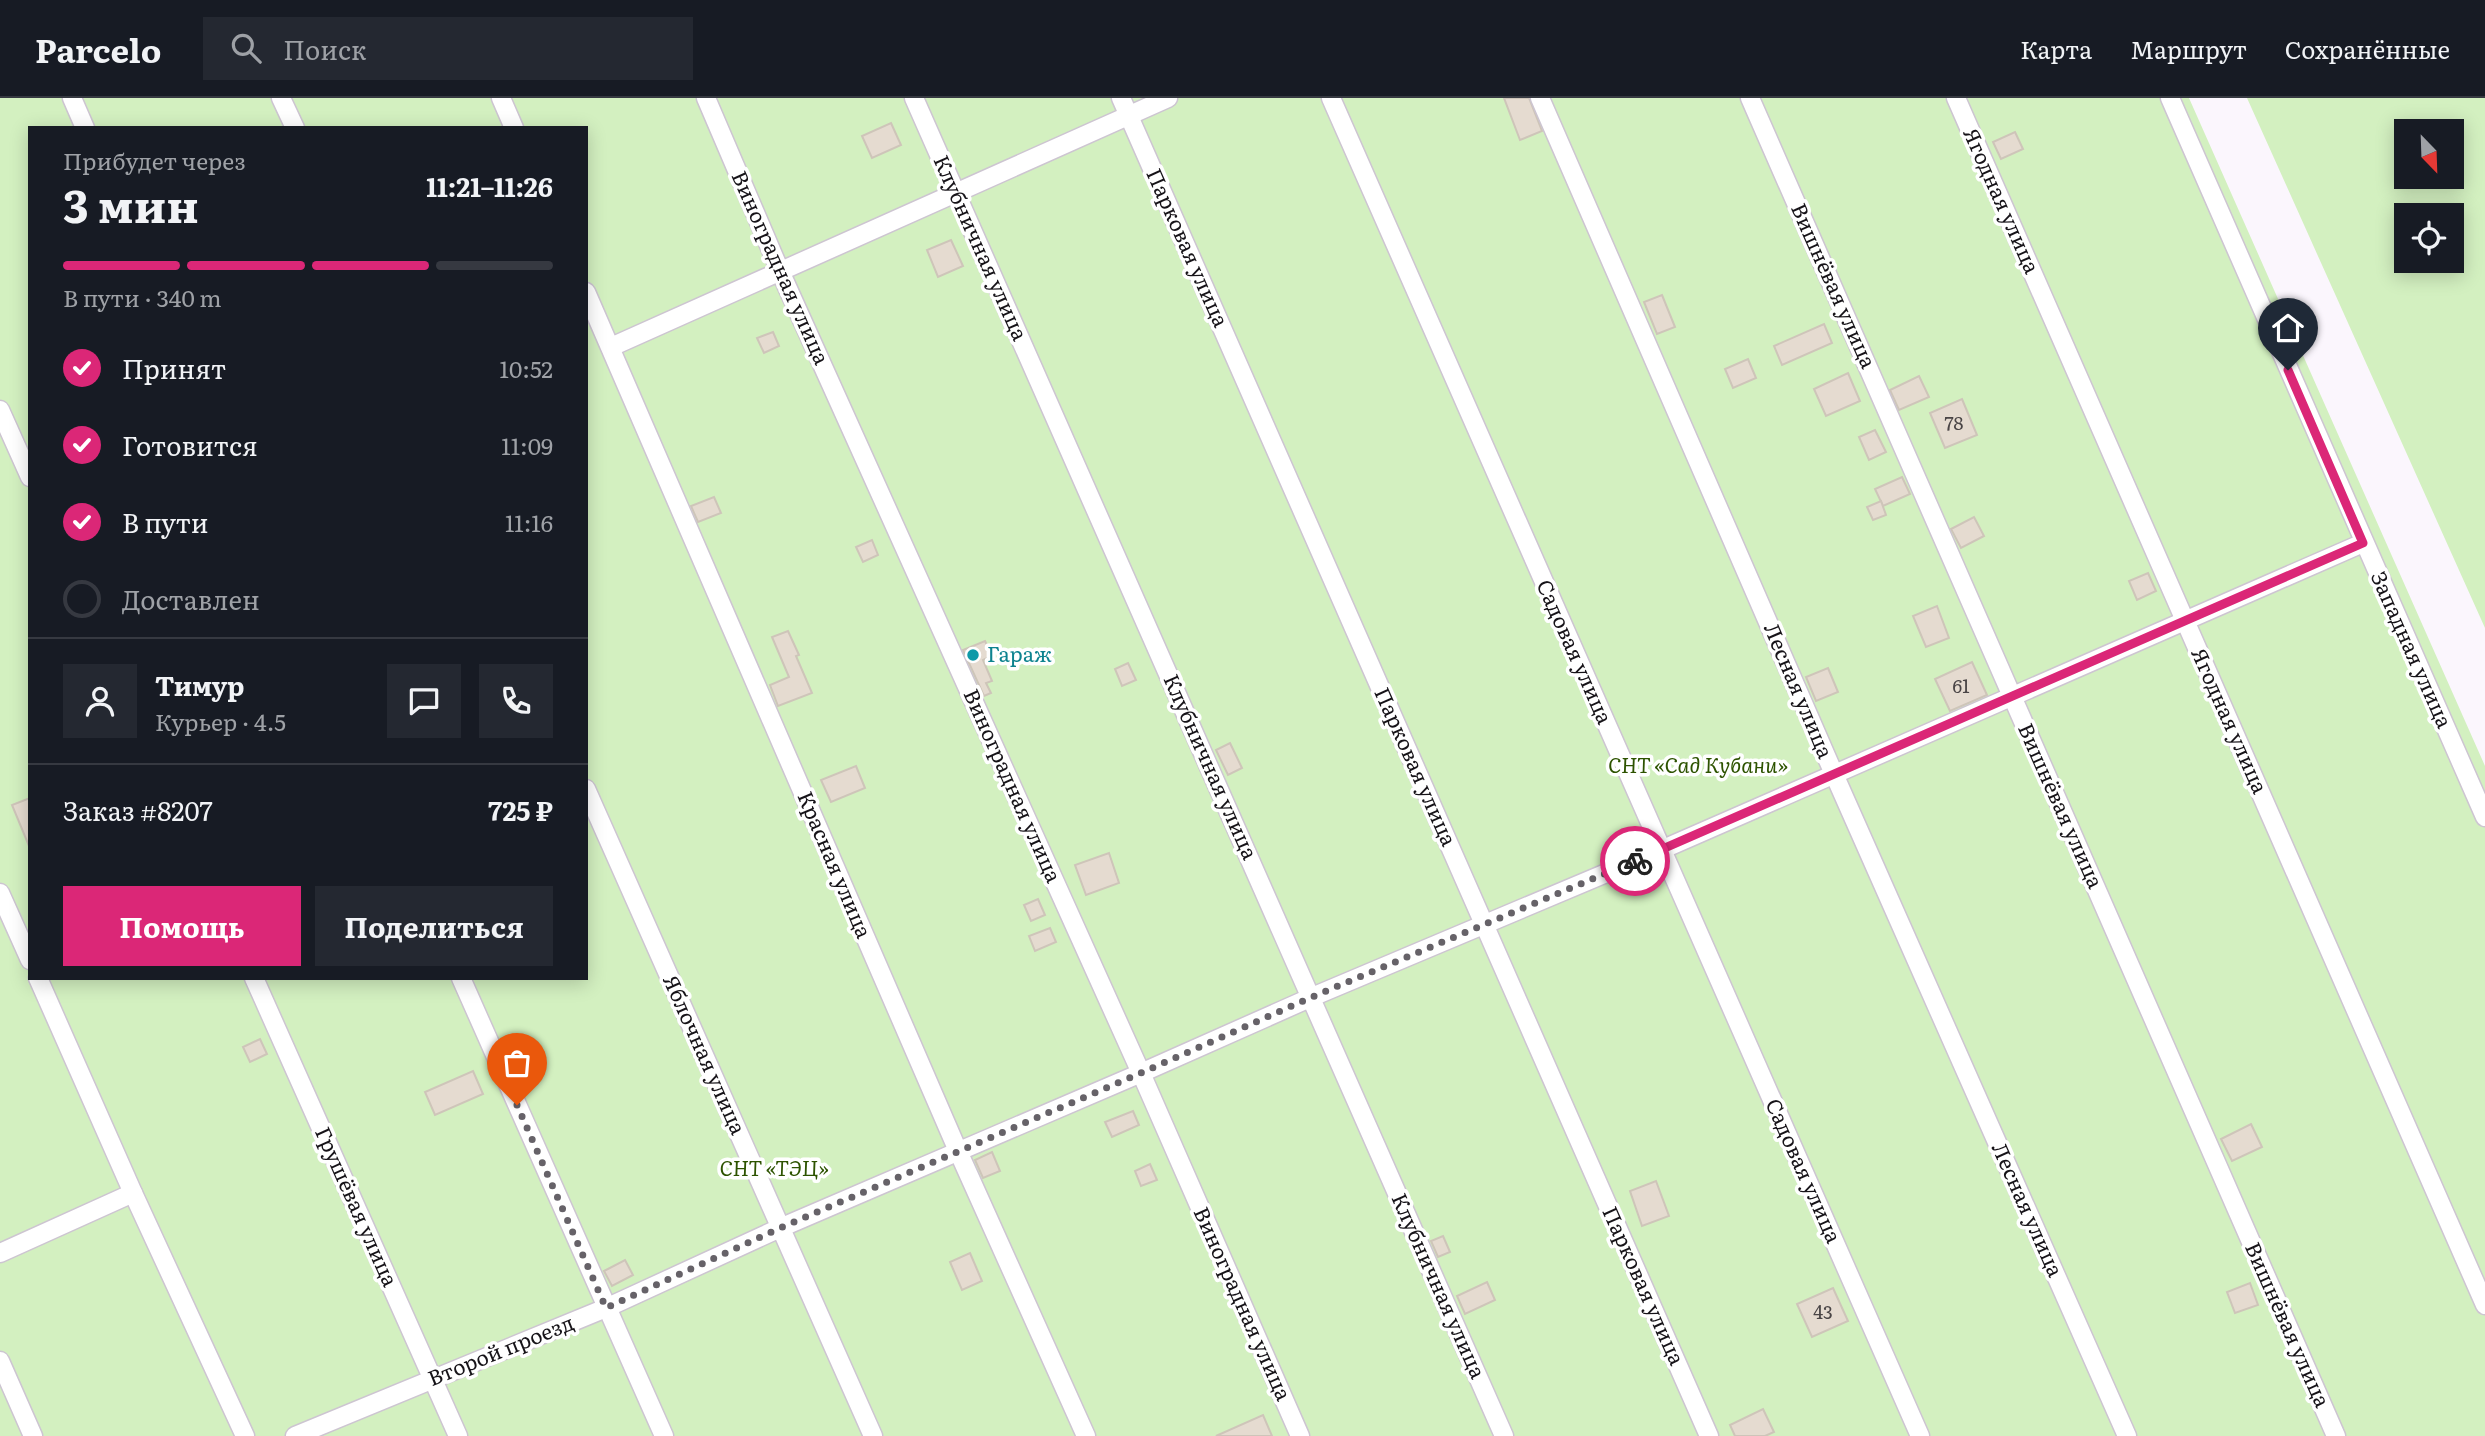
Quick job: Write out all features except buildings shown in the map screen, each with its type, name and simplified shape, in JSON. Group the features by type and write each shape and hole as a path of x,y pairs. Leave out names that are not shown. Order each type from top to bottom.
{"street":[{"path":"72,98 84,126"},
{"path":"282,98 294,126"},
{"path":"501,98 513,126"},
{"name":"Виноградная улица","path":"706,98 780,271 1141,1073 1300,1436"},
{"name":"Клубничная улица","path":"914,98 1504,1436"},
{"name":"Парковая улица","path":"1121,98 1709,1436"},
{"path":"611,347 1168,98"},
{"name":"Садовая улица","path":"1331,98 1920,1436"},
{"name":"Лесная улица","path":"1540,98 1834,774 2127,1436"},
{"name":"Вишнёвая улица","path":"1751,98 2336,1436"},
{"name":"Ягодная улица","path":"1956,98 2485,1305"},
{"name":"Западная улица","path":"2170,98 2485,817"},
{"name":"Красная улица","path":"588,296 958,1151 1086,1436"},
{"path":"0,410 28,473"},
{"name":"Второй проезд","path":"295,1436 606,1308 780,1228 1312,997 1661,850 2363,543"},
{"name":"Яблочная улица","path":"588,794 873,1436"},
{"path":"0,893 28,956"},
{"path":"39,980 244,1436"},
{"name":"Грушёвая улица","path":"255,980 458,1436"},
{"path":"462,980 664,1436"},
{"path":"0,1253 133,1193"},
{"path":"0,1361 33,1436"}],"green space":[{"name":"СНТ «Сад Кубани»","path":"0,98 2189,98 2485,766 2485,1436 0,1436"},
{"path":"2247,98 2485,98 2485,628"}],"way so far":[{"path":"517,1105 606,1308 780,1228 1312,997 1635,861"}],"place":[{"name":"Гараж","path":"973,655"}],"route":[{"path":"1635,861 2363,543 2288,370"}],"park label":[{"name":"СНТ «ТЭЦ»","path":"774,1169"}]}
